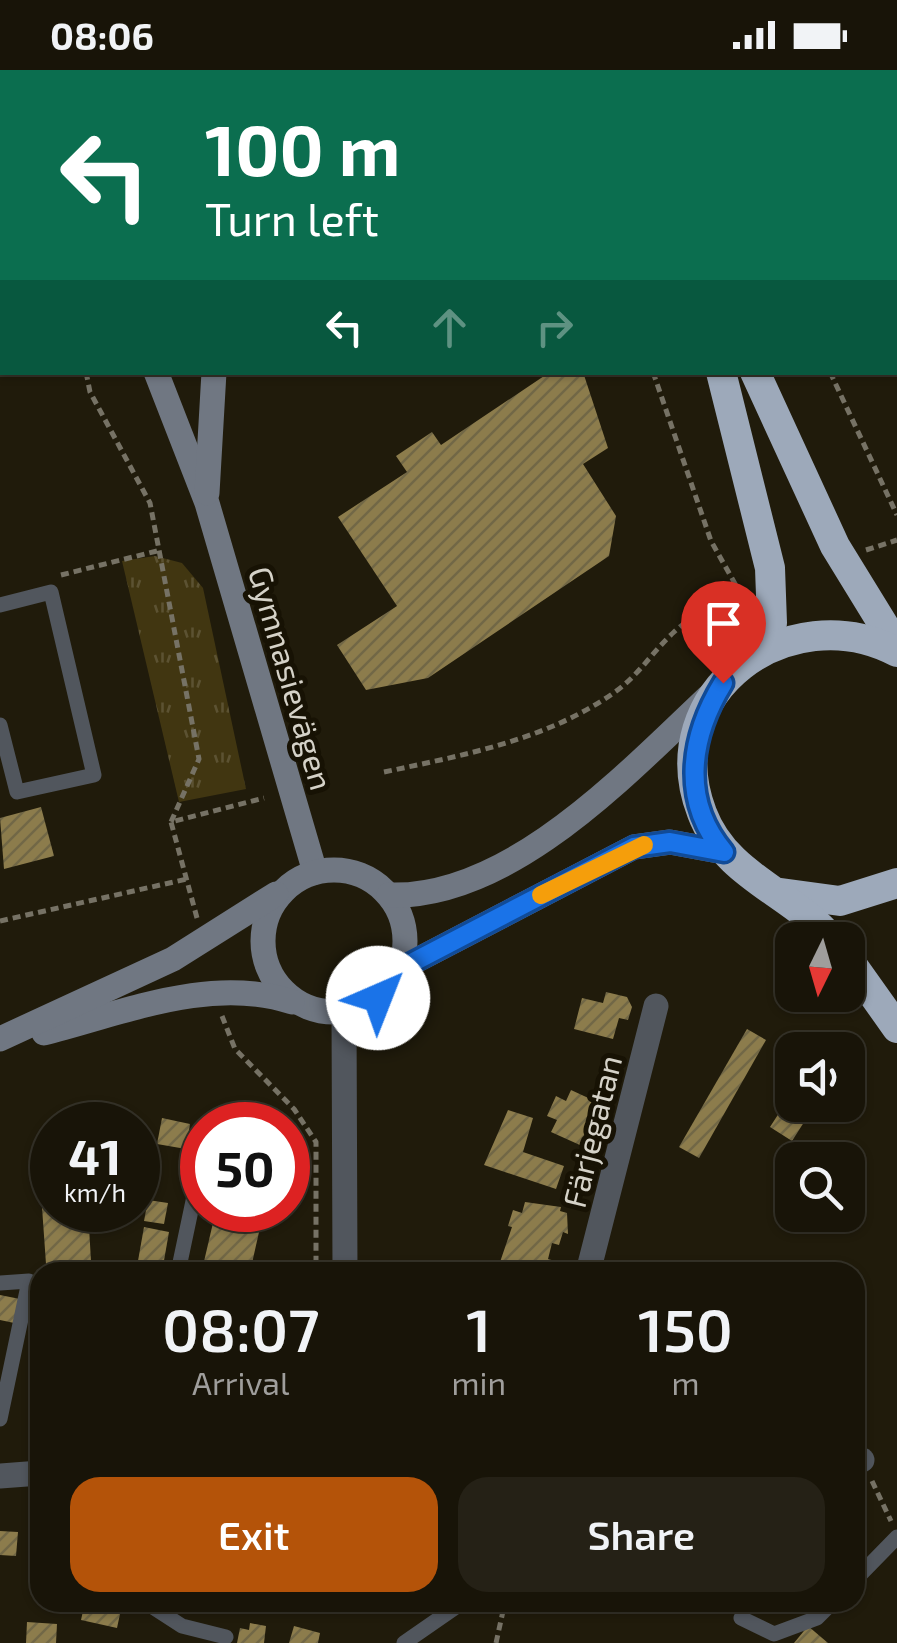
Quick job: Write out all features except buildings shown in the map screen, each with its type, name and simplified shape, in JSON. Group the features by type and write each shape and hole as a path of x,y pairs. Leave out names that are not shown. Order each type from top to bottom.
{"highway":[{"path":"722,375 770,568 772,624 761,650"},
{"path":"756,375 835,546 897,649"},
{"path":"809,922 732,861 701,812 693,770 700,726 723,683 761,650 783,640 832,632 897,649"},
{"path":"732,861 770,888 822,902 864,897 897,883"},
{"path":"865,983 897,1028"}],"main road":[{"name":"Gymnasievägen","path":"157,375 206,502 306,876"},
{"name":"Gymnasievägen","path":"206,502 214,375"},
{"path":"389,895 443,890 533,846 611,789 723,683"},
{"path":"0,1042 199,993 268,994 306,1007 344,1012 378,998 400,969 634,847 670,842 732,861"},
{"path":"0,1042 173,959 306,876 350,872 369,878 389,895 404,925 400,969"},
{"path":"306,876 269,911 262,944 266,965 278,986 306,1007"}],"street":[{"name":"Färjegatan","path":"591,1262 656,1006"},
{"path":"344,1012 345,1262"},
{"path":"0,1476 30,1474"}],"lane":[{"path":"0,605 50,592 94,776 17,792 0,724"},
{"path":"180,1262 187,1232"},
{"path":"0,1283 29,1281 0,1419"},
{"path":"865,1569 897,1535"},
{"path":"160,1612 182,1626 226,1637"},
{"path":"404,1643 449,1612"},
{"path":"741,1618 774,1634 818,1618 824,1612"}],"path":[{"path":"87,375 90,392 150,503 199,759 171,822 198,922"},
{"path":"654,375 712,541 738,590"},
{"path":"831,375 897,515"},
{"path":"862,551 897,540"},
{"path":"53,577 158,550"},
{"path":"384,772 483,749 565,724 616,692 649,663 672,634 756,580"},
{"path":"171,822 264,798"},
{"path":"0,921 187,879"},
{"path":"218,1009 236,1049 294,1109 316,1142 316,1262"},
{"path":"865,1473 897,1535"},
{"path":"496,1643 503,1612"}],"green space":[{"path":"155,556 182,563 203,588 246,789 179,802 122,561"}],"slow traffic":[{"path":"541,895 644,845"}],"route":[{"path":"378,998 400,969 634,847 670,842 724,852 701,812 693,770 700,726 723,683"}]}
